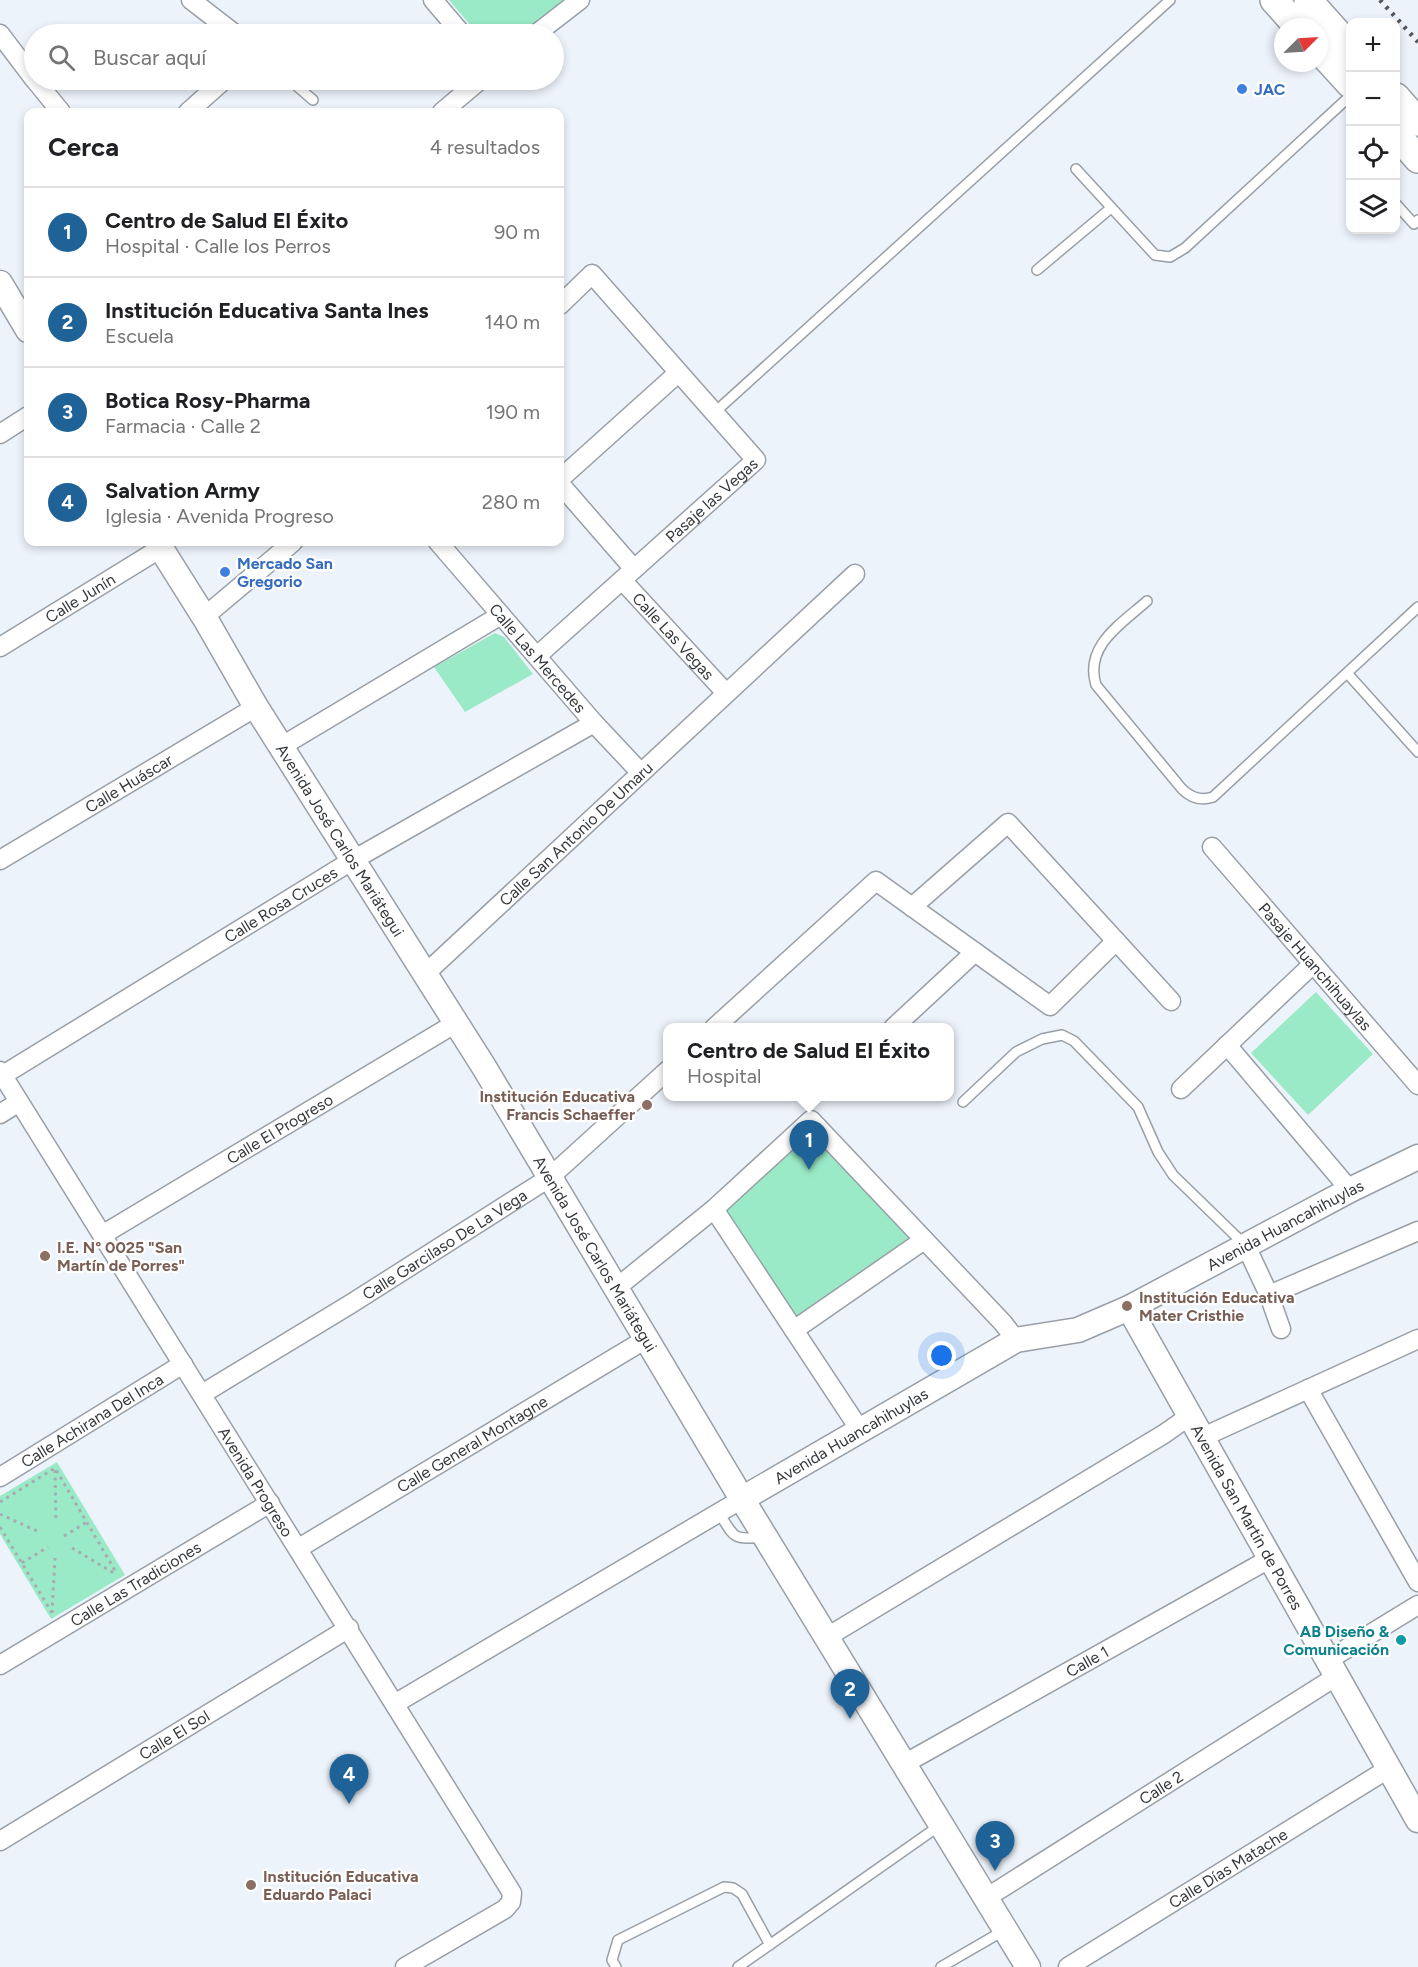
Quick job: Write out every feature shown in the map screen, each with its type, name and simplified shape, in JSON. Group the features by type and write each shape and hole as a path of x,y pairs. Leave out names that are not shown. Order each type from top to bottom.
{"main road":[{"path":"1274,0 1291,18"},
{"path":"1308,0 1346,43"},
{"path":"1328,60 1346,80"},
{"path":"1400,102 1418,122"},
{"path":"1400,139 1418,159"}],"street":[{"path":"191,0 222,24"},
{"path":"433,0 453,24"},
{"path":"549,24 580,0"},
{"path":"0,34 24,65"},
{"path":"44,90 58,108"},
{"path":"192,108 213,90"},
{"path":"447,108 468,90"},
{"name":"Pasaje las Vegas","path":"537,657 756,460 592,274 564,301"},
{"path":"0,283 24,323"},
{"path":"564,475 678,373"},
{"path":"0,434 24,419"},
{"name":"Calle Las Vegas","path":"564,489 628,575 726,693"},
{"name":"Calle Junín","path":"0,647 157,546"},
{"name":"Avenida José Carlos Mariátegui","path":"160,546 256,707 456,1023 742,1499 1028,1967"},
{"path":"204,617 288,546"},
{"name":"Calle Las Mercedes","path":"441,546 594,723 641,773"},
{"name":"Calle San Antonio De Umaru","path":"425,974 855,574"},
{"path":"282,746 501,615"},
{"name":"Calle Huáscar","path":"0,860 256,707"},
{"name":"Calle Rosa Cruces","path":"1,1073 353,860 594,723"},
{"path":"912,907 1008,823 1171,1001"},
{"name":"Pasaje Huanchihuaylas","path":"1212,847 1418,1085"},
{"path":"720,1023 876,881 1050,1006 1116,941"},
{"path":"898,1023 975,952"},
{"path":"1181,1089 1313,964"},
{"name":"Calle El Progreso","path":"102,1235 456,1023"},
{"path":"1227,1045 1350,1190"},
{"name":"Avenida Progreso","path":"1,1073 396,1703 512,1893 511,1902 505,1908 405,1967"},
{"name":"Calle Garcilaso De La Vega","path":"202,1394 349,1305 549,1178 663,1075"},
{"path":"0,1114 20,1102"},
{"path":"615,1289 714,1209 811,1120 1003,1323 1016,1340"},
{"name":"Avenida Huancahihuylas","path":"396,1703 1016,1340 1078,1330 1129,1308 1350,1190 1418,1157"},
{"path":"714,1209 860,1430"},
{"path":"1269,1295 1418,1231"},
{"path":"794,1330 924,1240"},
{"path":"1246,1246 1269,1295 1281,1329"},
{"name":"Avenida San Martín de Porres","path":"1129,1308 1418,1821"},
{"name":"Calle General Montagne","path":"299,1548 646,1339"},
{"path":"1203,1437 1308,1389 1416,1345"},
{"name":"Calle Achirana Del Inca","path":"0,1477 183,1364"},
{"path":"1308,1389 1418,1582"},
{"path":"827,1637 1154,1440 1191,1415"},
{"name":"Calle Las Tradiciones","path":"0,1665 57,1621 122,1582 270,1503"},
{"name":"Calle 1","path":"904,1764 1271,1558"},
{"name":"Calle 2","path":"986,1898 1416,1612"},
{"name":"Calle El Sol","path":"0,1841 349,1628"},
{"name":"Calle Días Matache","path":"1068,1967 1388,1769"}],"lane":[{"path":"714,413 1170,0"},
{"path":"302,90 313,100"},
{"path":"1076,169 1155,255 1170,257 1185,248 1346,100"},
{"path":"1037,270 1111,208"},
{"path":"1400,209 1416,224"},
{"path":"1147,601 1098,649 1092,667 1093,676 1096,685 1182,789 1192,797 1203,799 1213,797 1418,607"},
{"path":"1347,673 1418,752"},
{"path":"963,1102 1016,1052 1042,1039 1062,1035 1074,1041 1138,1107 1158,1152 1173,1175 1246,1246"},
{"path":"719,1513 738,1539 766,1537"},
{"path":"738,1967 941,1824"},
{"path":"616,1967 612,1960 618,1940 724,1887 733,1888 742,1894 770,1945"},
{"path":"941,1967 1005,1929"}],"path":[{"path":"0,1502 55,1468"},
{"path":"55,1468 56,1522"},
{"path":"55,1468 122,1582"},
{"path":"0,1514 39,1532"},
{"path":"64,1536 87,1522"},
{"path":"0,1527 57,1621"},
{"path":"22,1563 48,1547"},
{"path":"72,1548 122,1582"},
{"path":"55,1558 57,1621"},
{"path":"109,1581 122,1582"},
{"path":"57,1621 61,1608"}],"green space":[{"path":"449,0 575,0 547,24 469,24"},
{"path":"495,633 504,637 533,674 465,712 434,667"},
{"path":"1316,992 1373,1054 1308,1115 1251,1053"},
{"path":"811,1132 911,1238 863,1276 795,1321 722,1212"},
{"path":"57,1462 125,1575 51,1619 0,1534 0,1496"}],"railway":[{"path":"1380,0 1418,42"}],"place":[{"name":"JAC","path":"1242,89"},
{"name":"Mercado San Gregorio","path":"225,572"},
{"name":"Institución Educativa Francis Schaeffer","path":"647,1105"},
{"name":"Centro de Salud El Éxito","path":"809,1170"},
{"name":"I.E. N° 0025 \"San Martín de Porres\"","path":"45,1256"},
{"name":"Institución Educativa Mater Cristhie","path":"1127,1306"},
{"name":"AB Diseño & Comunicación","path":"1401,1640"},
{"name":"Institución Educativa Santa Ines","path":"850,1719"},
{"name":"Salvation Army","path":"349,1804"},
{"name":"Botica Rosy-Pharma","path":"995,1871"},
{"name":"Institución Educativa Eduardo Palaci","path":"251,1885"}]}
